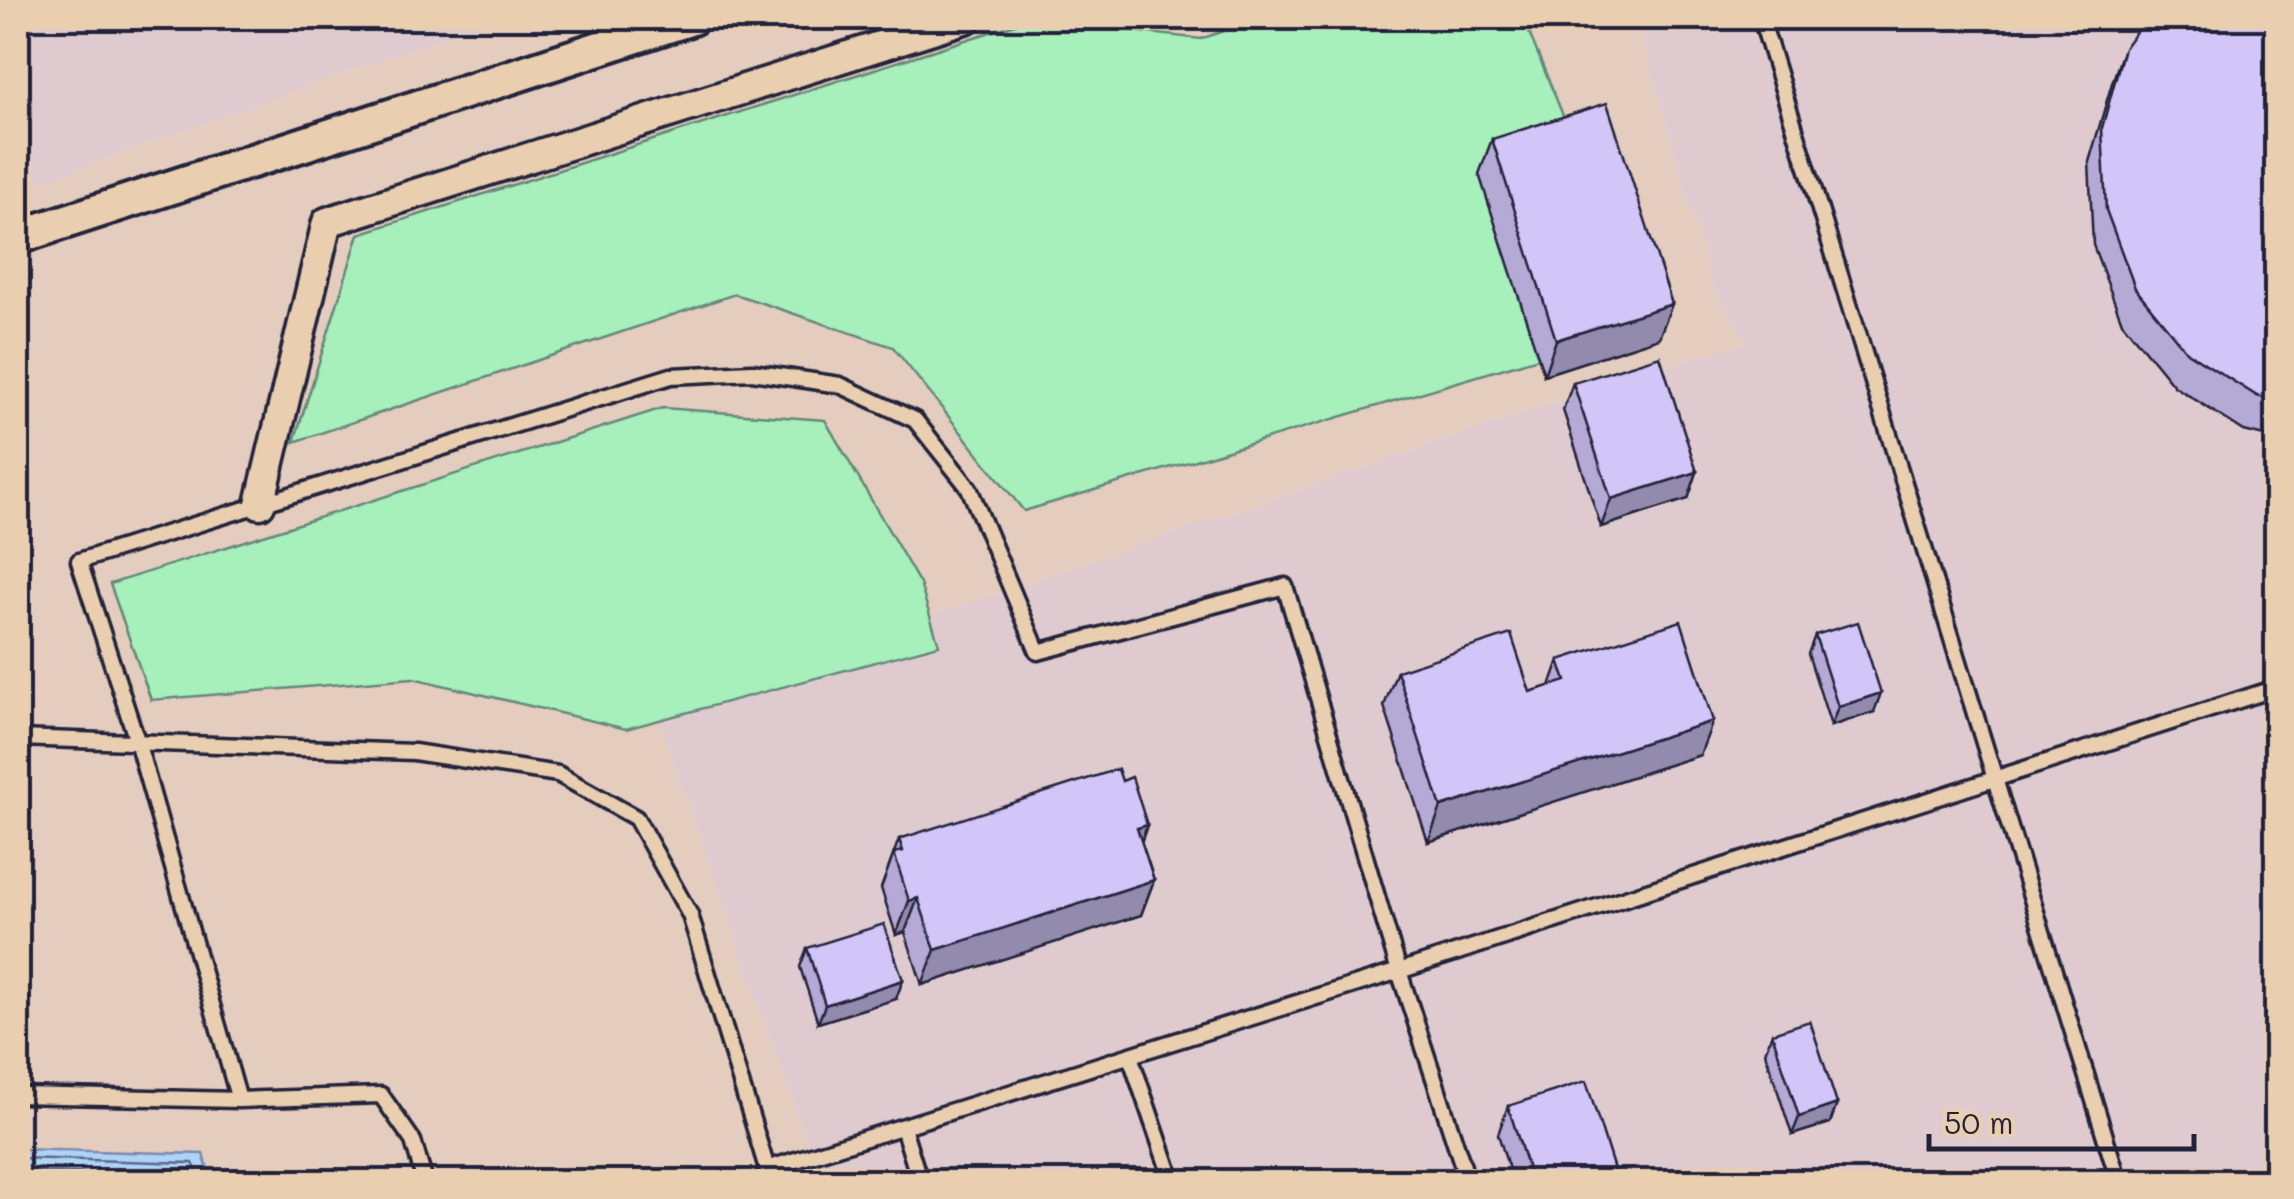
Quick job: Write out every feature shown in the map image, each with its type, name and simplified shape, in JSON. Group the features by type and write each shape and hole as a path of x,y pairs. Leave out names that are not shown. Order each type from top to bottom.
{"street":[{"path":"18,237 692,18"},
{"path":"260,504 327,222 967,18"}],"lane":[{"path":"1761,18 2119,1182"},
{"path":"240,1100 137,741 79,561 671,376 752,372 840,385 915,420 969,488 1038,652 1285,586 1399,971 1468,1182"},
{"path":"18,738 414,752 558,774 636,818 690,915 769,1176 903,1127 2276,688"},
{"path":"1130,1056 1173,1182"},
{"path":"18,1095 240,1100 382,1095 412,1141 425,1182"},
{"path":"903,1127 920,1182"}],"shaded area":[{"path":"18,18 497,18 18,190"},
{"path":"1636,18 2276,18 2276,1181 820,1181 655,710 1645,372 1746,343 1712,284"}],"green space":[{"path":"1259,18 1523,18 1649,325 1024,511 893,347 735,294 294,442 359,234 1031,19 1201,39"},
{"path":"663,408 825,420 920,584 939,645 626,729 413,678 151,700 110,584"}],"water":[{"path":"18,1149 203,1154 212,1181 18,1181"}],"building":[{"path":"2146,18 2276,18 2276,401 2257,396 2187,352 2135,288 2106,210 2102,128 2124,48"},
{"path":"1607,103 1672,304 1556,340 1492,139"},
{"path":"1660,356 1697,472 1611,499 1573,383"},
{"path":"1681,621 1713,721 1441,807 1397,671 1511,634 1530,692 1566,681 1559,660"},
{"path":"1858,622 1881,693 1838,707 1815,635"},
{"path":"1118,769 1122,781 1132,777 1147,825 1137,828 1154,880 935,950 918,898 909,901 894,853 903,851 899,839"},
{"path":"884,924 903,980 825,1005 807,948"},
{"path":"1810,1021 1837,1104 1799,1117 1772,1033"},
{"path":"1586,1081 1618,1182 1532,1182 1508,1106"}]}
